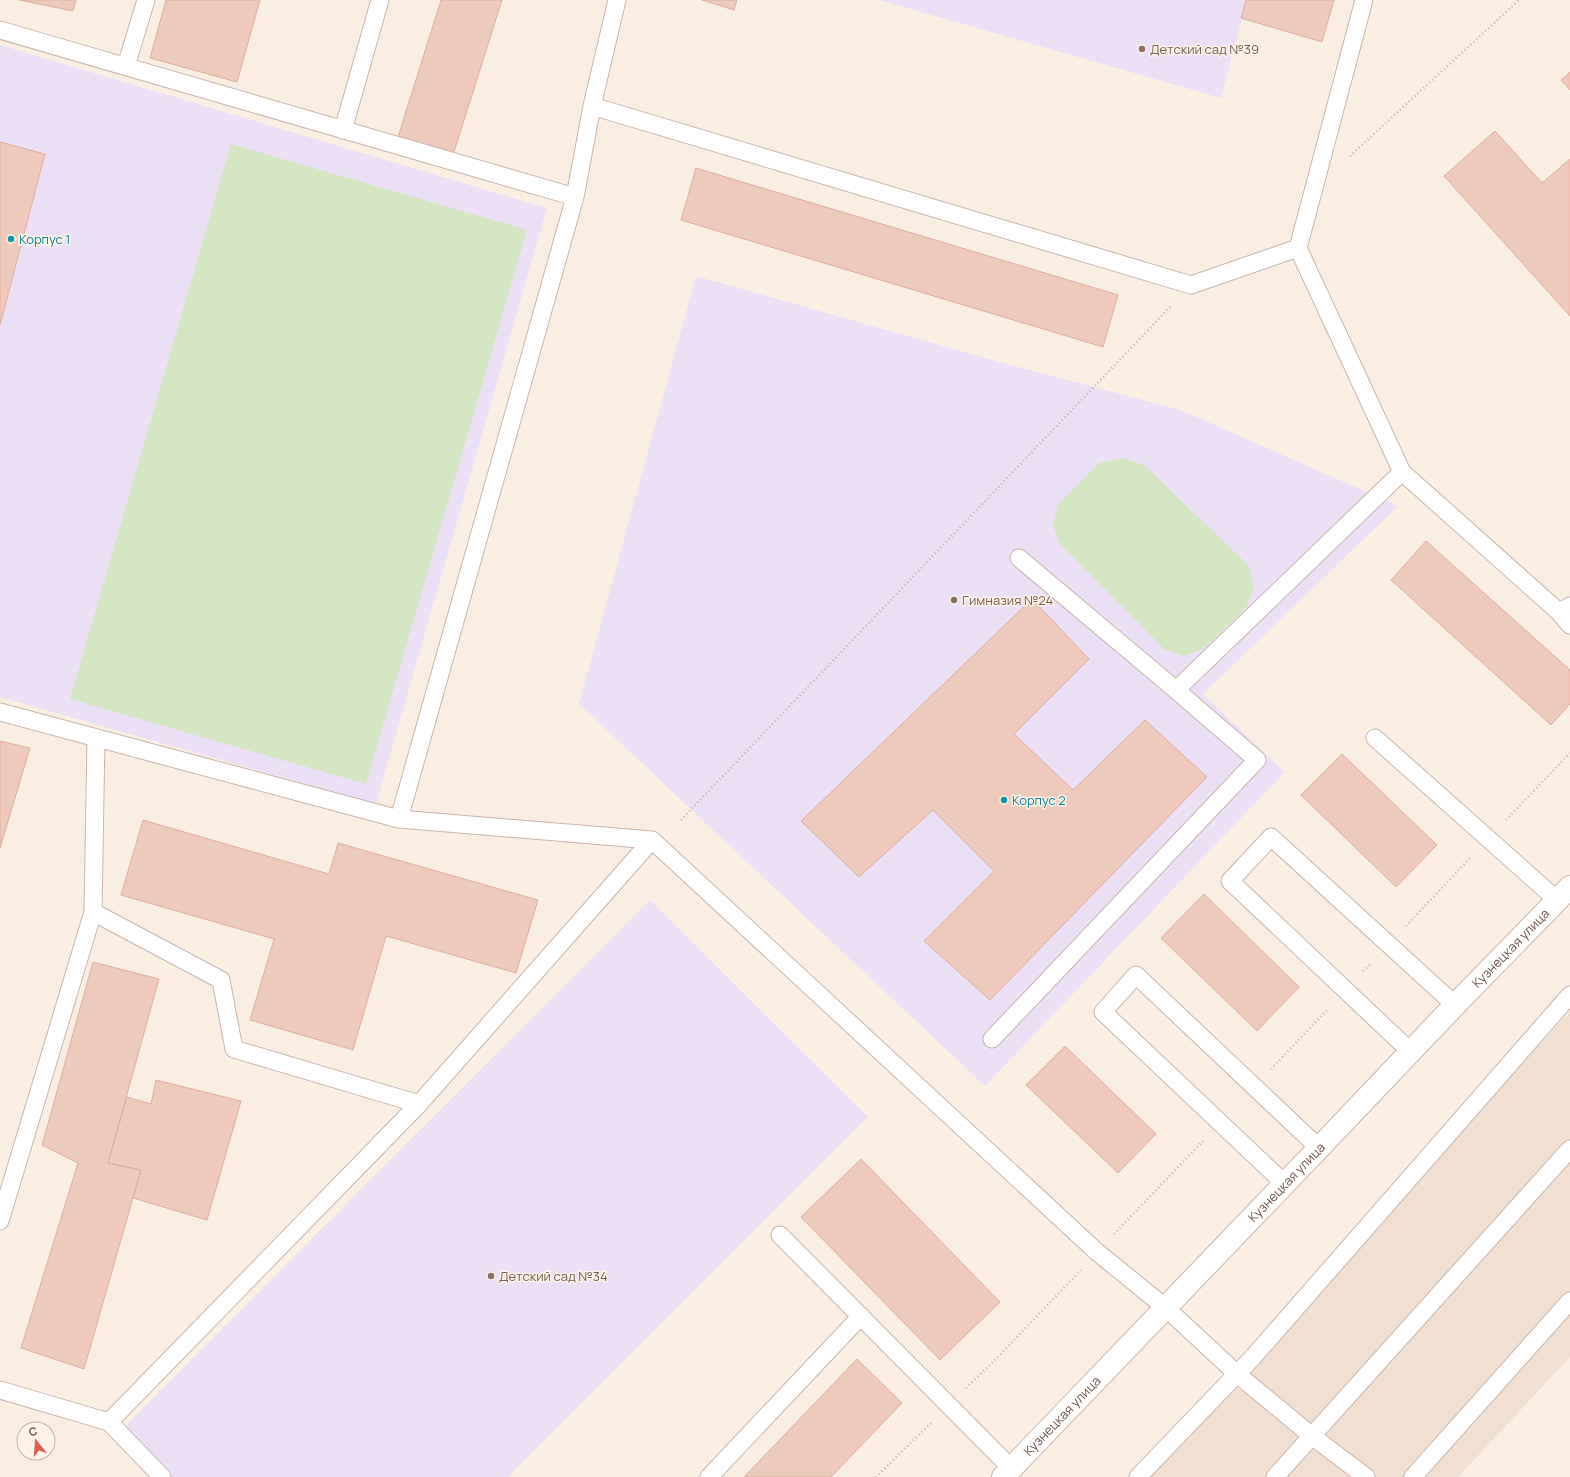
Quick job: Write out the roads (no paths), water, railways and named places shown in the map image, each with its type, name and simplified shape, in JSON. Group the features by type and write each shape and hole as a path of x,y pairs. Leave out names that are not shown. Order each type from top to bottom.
{"main road":[{"name":"Кузнецкая улица","path":"1007,1473 1564,893"}],"lane":[{"path":"126,66 146,0"},
{"path":"343,130 380,0"},
{"path":"399,819 575,198 592,106 617,0"},
{"path":"1364,0 1298,248 1402,472 1564,609 1570,625"},
{"path":"0,30 575,198"},
{"path":"592,106 1191,285 1298,248"},
{"path":"1176,690 1402,472"},
{"path":"992,1039 1257,760 1019,558"},
{"path":"0,712 399,819 652,840 1097,1252 1166,1308 1237,1374 1312,1436 1366,1477"},
{"path":"0,1221 93,912 96,738"},
{"path":"1375,738 1564,893"},
{"path":"1411,1052 1230,881 1271,837 1455,1005"},
{"path":"109,1422 419,1104 652,840"},
{"path":"93,912 221,980 234,1049 419,1104"},
{"path":"1285,1184 1103,1012 1136,975 1319,1148"},
{"path":"1138,1477 1254,1356 1570,995"},
{"path":"1275,1477 1570,1149"},
{"path":"780,1235 861,1316 1007,1473"},
{"path":"1413,1477 1570,1301"},
{"path":"709,1477 861,1316"},
{"path":"0,1390 109,1422 162,1477"}],"place":[{"name":"Детский сад №39","path":"1142,49"},
{"name":"Корпус 1","path":"11,239"},
{"name":"Гимназия №24","path":"954,600"},
{"name":"Корпус 2","path":"1004,800"},
{"name":"Детский сад №34","path":"491,1276"}]}
